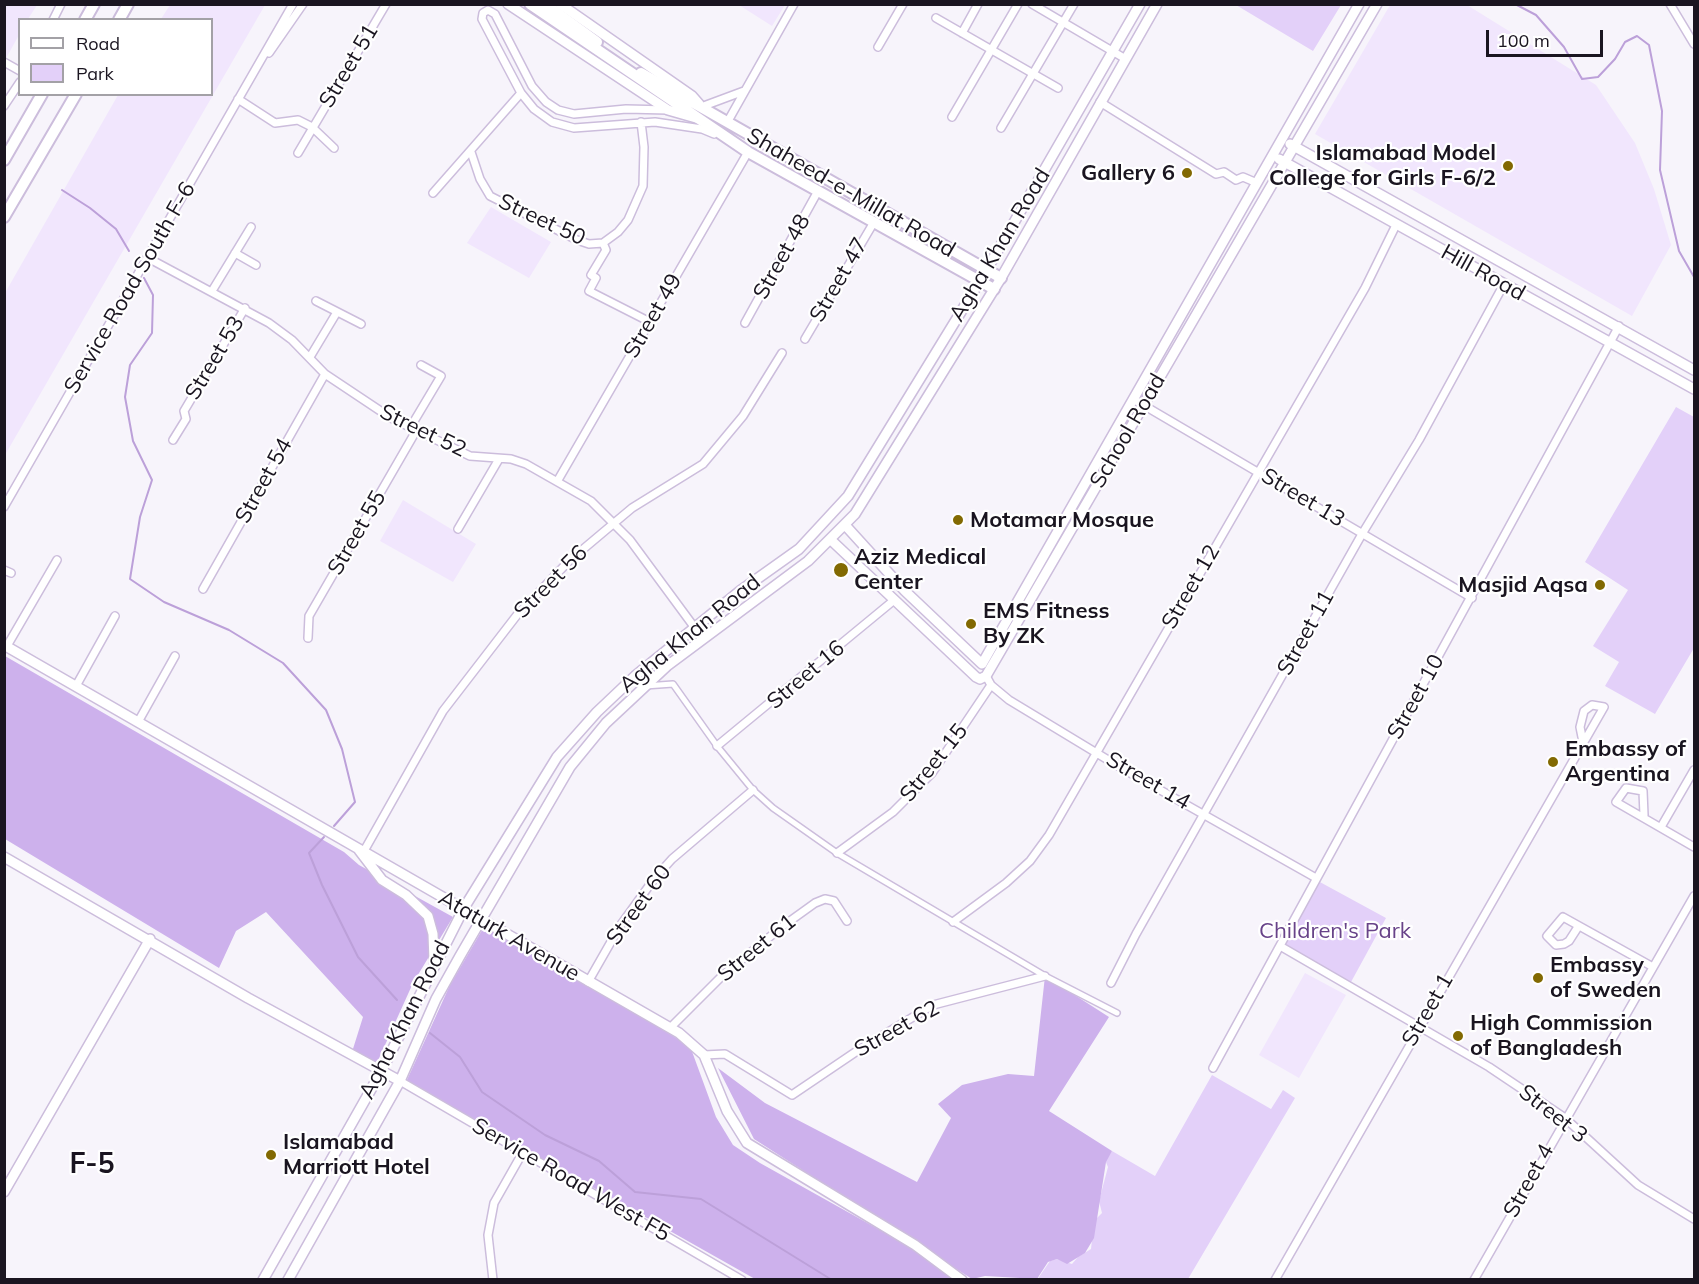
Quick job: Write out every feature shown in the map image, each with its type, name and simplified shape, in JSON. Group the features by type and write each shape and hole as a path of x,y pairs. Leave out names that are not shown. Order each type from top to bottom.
{"main road":[{"path":"86,18 94,4"},
{"path":"120,18 128,4"},
{"name":"Shaheed-e-Millat Road","path":"530,4 739,146 994,289"},
{"name":"Shaheed-e-Millat Road","path":"545,4 639,72 1001,278"},
{"path":"4,160 41,96"},
{"path":"4,217 75,96"},
{"path":"739,146 746,133"},
{"path":"871,220 874,207"}],"street":[{"path":"54,18 61,4"},
{"name":"Service Road South F-6","path":"4,507 293,4"},
{"name":"Service Road South F-6","path":"256,69 278,43 303,4"},
{"name":"Street 51","path":"298,153 386,4"},
{"name":"Shaheed-e-Millat Road","path":"508,4 668,110 698,119"},
{"name":"Shaheed-e-Millat Road","path":"560,4 692,96 701,107"},
{"path":"728,121 794,4"},
{"path":"878,47 903,4"},
{"path":"962,33 978,4"},
{"path":"952,117 993,51 1018,4"},
{"path":"1032,4 1124,58"},
{"path":"1001,128 1074,4"},
{"name":"Agha Khan Road","path":"263,1280 382,1070 434,963 464,908 557,757 597,712 635,676 694,628 799,549 848,496 986,271 1140,4"},
{"name":"Agha Khan Road","path":"288,1280 400,1081 436,999 570,767 606,723 645,686 703,639 808,561 831,540 862,505 1001,278 1156,4"},
{"name":"School Road","path":"981,676 982,664 1359,4"},
{"name":"School Road","path":"981,676 1143,405 1377,4"},
{"path":"1670,4 1680,16 1695,44"},
{"path":"668,110 626,109 574,114 552,107 532,86 495,14 488,10 483,13 482,19 521,93 542,116 562,126 590,128 641,122 702,129 739,146"},
{"path":"936,18 1058,88"},
{"path":"4,62 18,69"},
{"path":"4,106 18,85"},
{"path":"701,107 744,90"},
{"path":"433,193 521,93"},
{"path":"238,99 275,123 298,120 312,127 334,148"},
{"path":"1100,102 1216,174 1224,172 1236,180 1243,177 1257,183"},
{"path":"641,122 644,147 643,186 628,220 605,246 591,275 596,278 589,291 650,322"},
{"name":"Hill Road","path":"1282,139 1695,370"},
{"name":"Street 49","path":"558,480 650,322 739,146"},
{"name":"Street 50","path":"471,152 480,179 490,196 577,240 605,246"},
{"name":"Hill Road","path":"1274,155 1396,225 1695,389"},
{"name":"Street 48","path":"745,323 818,191"},
{"name":"Street 47","path":"805,339 871,220"},
{"name":"Street 12","path":"953,922 1006,883 1029,861 1049,835 1257,471 1365,288 1396,225"},
{"name":"Street 53","path":"212,291 251,227"},
{"path":"235,253 256,264"},
{"name":"Street 52","path":"148,258 245,308 269,323 325,374 371,406 470,456 511,459 526,464 558,480 591,501 614,523 703,639"},
{"name":"Street 11","path":"1111,983 1136,934 1362,534 1419,440 1504,284"},
{"path":"1192,297 1202,303"},
{"path":"316,301 362,324"},
{"name":"Street 53","path":"172,440 186,419 184,411 245,308"},
{"path":"309,357 337,312"},
{"name":"Street 10","path":"1214,1068 1619,327"},
{"name":"Street 56","path":"361,850 422,746 465,681 539,591 632,508 708,458 742,416 782,352"},
{"name":"Street 55","path":"308,638 309,616 441,376 421,365"},
{"name":"Street 54","path":"203,589 325,374"},
{"name":"Street 13","path":"1133,399 1472,598"},
{"path":"458,529 499,459"},
{"path":"848,496 862,505"},
{"path":"845,525 904,591 982,664"},
{"path":"831,540 893,601 981,676"},
{"path":"6,646 57,560"},
{"name":"Street 16","path":"717,746 893,601"},
{"path":"76,686 115,616"},
{"name":"Ataturk Avenue","path":"6,646 670,1028 704,1055 727,1111 747,1143 915,1245 962,1280"},
{"path":"138,722 175,656"},
{"name":"Street 14","path":"981,676 1009,700 1316,878"},
{"path":"645,686 674,684 717,746 753,790 773,808 837,853 1045,976 1117,1013"},
{"name":"Street 15","path":"837,853 893,812 932,773 991,685"},
{"name":"Street 1","path":"1275,1280 1419,1025 1604,707 1592,705 1584,711 1580,727 1583,742"},
{"path":"1661,827 1695,770"},
{"path":"1644,815 1643,791 1626,788 1616,802 1695,847"},
{"name":"Street 60","path":"588,982 620,926 654,879 672,859 753,790"},
{"path":"361,850 382,880 406,895 428,916 433,934 434,963"},
{"path":"4,857 150,939 248,998 400,1081"},
{"name":"Street 4","path":"1474,1280 1565,1118 1695,896"},
{"name":"Street 61","path":"670,1028 723,975 815,903 825,899 834,901 847,921"},
{"path":"1578,927 1569,941 1563,944 1556,945 1548,936 1563,917 1653,967"},
{"path":"4,1192 150,939"},
{"name":"Street 3","path":"1280,946 1489,1067 1565,1118 1638,1185 1695,1219"},
{"name":"Street 62","path":"704,1055 725,1054 792,1095 868,1043 933,1005 1045,976"},
{"name":"Service Road West F5","path":"400,1081 742,1280"},
{"path":"493,1280 488,1235 494,1203 523,1152"}],"shaded area":[{"path":"5,5 37,5 29,18 18,18 18,37 5,60"},
{"path":"170,5 265,5 213,95 213,18 162,18"},
{"path":"739,5 785,5 772,26"},
{"name":"Islamabad Model College for Girls F-6/2","path":"1390,5 1467,5 1596,85 1635,143 1654,189 1671,245 1632,316 1315,134"},
{"path":"117,96 212,96 5,455 5,293"},
{"path":"491,207 551,242 529,278 467,243"},
{"path":"403,500 476,544 453,582 380,541"},
{"path":"5,656 344,852 359,865 453,917 413,983 376,1065 352,1052 363,1017 266,912 236,931 219,968 5,839"},
{"path":"485,925 690,1046 716,1117 733,1145 760,1163 914,1249 958,1279 755,1279 406,1082 450,985"},
{"path":"1305,973 1346,995 1299,1078 1259,1055"},
{"path":"1045,976 1109,1017 1049,1111 1112,1151 1106,1162 1094,1238 1085,1253 1067,1264 1057,1259 1048,1262 1037,1279 985,1276 972,1279 754,1139 718,1068 765,1103 917,1182 951,1118 938,1104 962,1085 1008,1074 1034,1076"}],"green space":[{"path":"1236,5 1341,5 1313,51"},
{"path":"1676,407 1694,417 1694,648 1655,714 1605,686 1619,662 1593,646 1628,590 1585,562"},
{"name":"Children's Park","path":"1318,881 1386,918 1351,982 1283,945"},
{"path":"1212,1075 1271,1109 1283,1090 1295,1098 1188,1279 1037,1280 1050,1261 1057,1259 1072,1264 1091,1249 1094,1221 1102,1213 1099,1201 1108,1167 1105,1160 1112,1151 1155,1176"}],"waterway":[{"path":"1515,4 1536,15 1564,47 1582,79 1598,77 1615,59 1625,42 1637,36 1649,45 1662,111 1660,170 1679,251 1694,277"},
{"path":"62,190 90,208 116,229 129,251"},
{"path":"144,278 153,295 152,333 130,365 125,397 133,441 152,480 140,517 130,579 164,602 229,630 283,663 326,710 342,749 355,802 334,826"},
{"path":"324,837 309,853 322,885 358,957 397,1000"},
{"path":"430,1033 460,1057 482,1092 545,1135 599,1161 635,1192 701,1199 832,1280"}],"place":[{"name":"Islamabad Model College for Girls F-6/2","path":"1508,166"},
{"name":"Gallery 6","path":"1187,173"},
{"name":"Motamar Mosque","path":"958,520"},
{"name":"Aziz Medical Center","path":"841,570"},
{"name":"Masjid Aqsa","path":"1600,585"},
{"name":"EMS Fitness By ZK","path":"971,624"},
{"name":"Embassy of Argentina","path":"1553,762"},
{"name":"Embassy of Sweden","path":"1538,978"},
{"name":"High Commission of Bangladesh","path":"1458,1036"},
{"name":"Islamabad Marriott Hotel","path":"271,1155"}],"district":[{"name":"F-5","path":"92,1165"}]}
